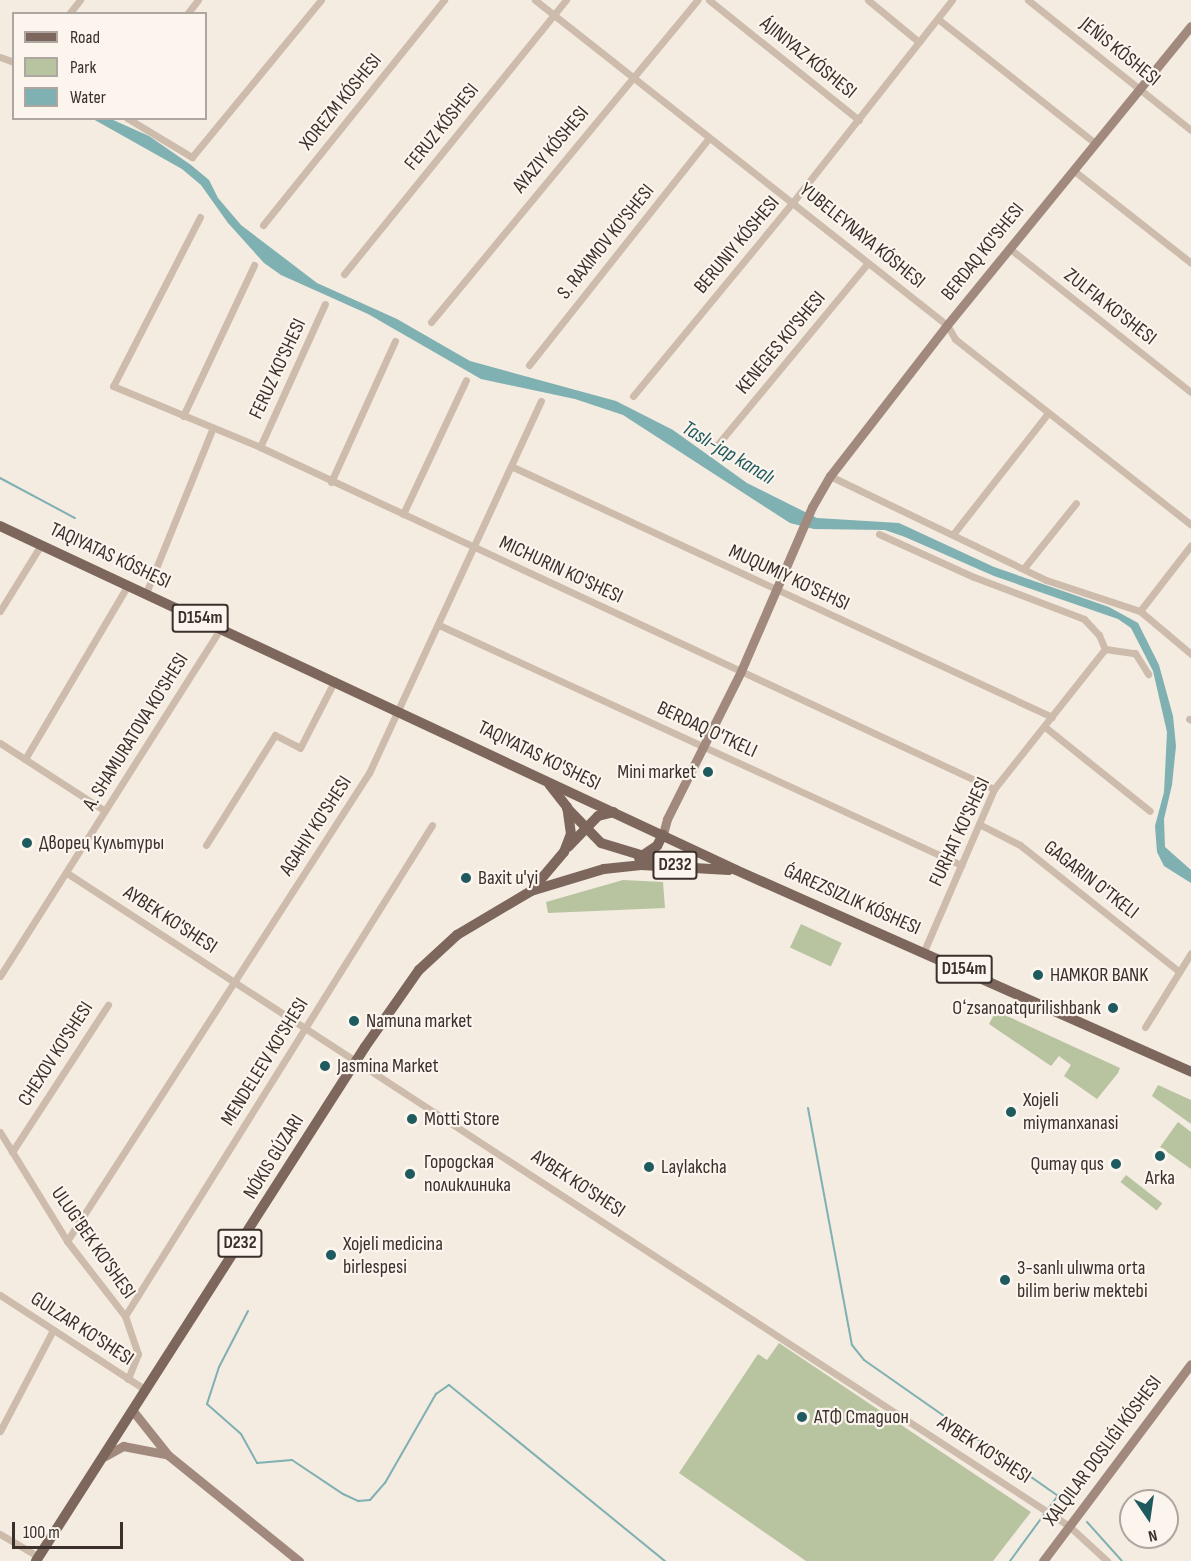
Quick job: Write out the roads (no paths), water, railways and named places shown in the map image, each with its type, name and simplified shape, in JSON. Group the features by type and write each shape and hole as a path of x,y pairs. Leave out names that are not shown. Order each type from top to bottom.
{"main road":[{"name":"D154m","path":"0,526 401,710"},
{"name":"TAQIYATAS KO'SHESI","path":"401,710 663,834"},
{"path":"544,779 602,843 641,857 677,866"},
{"path":"564,852 571,834 567,807"},
{"path":"531,891 598,816 614,812"},
{"name":"D232","path":"37,1559 356,1060 419,970 457,935 531,891 614,868 641,857 657,846 663,834"},
{"name":"ǴAREZSIZLIK KÓSHESI","path":"663,834 736,870 924,951 1191,1072"},
{"name":"D232","path":"614,868 677,866 736,870"}],"street":[{"path":"71,12 80,0"},
{"path":"189,12 198,0"},
{"path":"130,120 192,157 321,0"},
{"name":"XOREZM KÓSHESI","path":"263,225 444,0"},
{"name":"YUBELEYNAYA KÓSHESI","path":"535,0 708,139 794,202 947,325 955,339 1191,525"},
{"name":"FERUZ KÓSHESI","path":"344,274 566,0"},
{"name":"AYAZIY KÓSHESI","path":"431,322 697,0"},
{"name":"ÁJINIYAZ KÓSHESI","path":"709,0 859,120"},
{"path":"868,0 919,42"},
{"name":"BERUNIY KÓSHESI","path":"633,396 794,202 952,0"},
{"name":"JEŃIS KÓSHESI","path":"1028,0 1191,130"},
{"path":"938,19 1095,143"},
{"name":"BERDAQ KO'SHESI","path":"663,834 667,819 705,748 741,671 802,528 830,476 947,325 1191,26"},
{"name":"S. RAXIMOV KO'SHESI","path":"529,365 708,139"},
{"path":"1073,170 1191,263"},
{"name":"MICHURIN KO'SHESI","path":"200,218 112,386 212,430 260,447 994,789"},
{"name":"ZULFIA KO'SHESI","path":"1009,248 1191,392"},
{"name":"KENEGES KO'SHESI","path":"718,444 868,263"},
{"path":"183,416 254,265"},
{"name":"FERUZ KO'SHESI","path":"260,447 325,304"},
{"path":"331,482 395,341"},
{"path":"403,514 466,380"},
{"name":"AGAHIY KO'SHESI","path":"67,1241 369,773 401,710 541,401"},
{"path":"954,533 1048,413"},
{"path":"146,593 212,430"},
{"name":"MUQUMIY KO'SEHSI","path":"513,467 1052,717"},
{"path":"830,476 954,533 1046,580 1140,611 1191,654"},
{"path":"1024,568 1076,503"},
{"path":"879,534 974,577 1084,619 1099,635 1105,649 1135,653 1148,674"},
{"path":"0,610 41,545"},
{"path":"1140,611 1191,545"},
{"path":"25,759 128,585"},
{"name":"BERDAQ O'TKELI","path":"439,625 961,865"},
{"name":"A. SHAMURATOVA KO'SHESI","path":"0,976 221,628"},
{"name":"FURHAT KO'SHESI","path":"924,951 994,789 1105,649"},
{"path":"206,845 275,735 300,748 335,680"},
{"path":"1045,727 1150,811"},
{"path":"0,743 105,811"},
{"name":"GAGARIN O'TKELI","path":"979,824 1020,845 1177,970"},
{"name":"MENDELEEV KO'SHESI","path":"125,1316 432,825"},
{"name":"AYBEK KO'SHESI","path":"67,873 1069,1526 1107,1561"},
{"path":"1145,1027 1177,970 1191,953"},
{"name":"CHEXOV KO'SHESI","path":"12,1152 108,1005"},
{"name":"ULUG'BEK KO'SHESI","path":"0,1132 67,1241 125,1316 138,1354 128,1379"},
{"name":"GULZAR KO'SHESI","path":"0,1295 146,1390"},
{"path":"0,1431 53,1329"},
{"path":"1043,1561 1191,1364"},
{"path":"133,1411 168,1455 299,1561"},
{"path":"103,1458 123,1446 140,1446 168,1455"},
{"path":"0,1534 37,1559"}],"water":[{"path":"95,120 113,120 149,136 191,165 209,180 218,198 241,225 317,283 397,319 470,361 616,401 673,430 747,483 817,518 899,523 994,567 1109,607 1138,623 1159,665 1173,716 1176,746 1172,785 1164,819 1165,847 1191,870 1191,883 1164,866 1157,852 1155,826 1164,792 1167,732 1153,671 1131,628 1118,619 994,576 885,530 814,529 790,523 623,415 575,399 481,379 368,314 281,275 264,263 228,223 201,185 182,169"}],"waterway":[{"path":"0,478 75,518"},
{"path":"808,1108 852,1345 864,1360 1067,1502"},
{"path":"248,1311 219,1367 207,1404 241,1434 257,1463 292,1460 343,1494 358,1501 370,1500 385,1483 436,1394 449,1385 665,1561"},
{"path":"1010,1561 1059,1494"},
{"path":"1087,1522 1122,1561"}],"place":[{"name":"Mini market","path":"708,772"},
{"name":"Дворец Культуры","path":"27,843"},
{"name":"Baxit u'yi","path":"466,878"},
{"name":"HAMKOR BANK","path":"1038,975"},
{"name":"Oʻzsanoatqurilishbank","path":"1113,1008"},
{"name":"Namuna market","path":"354,1021"},
{"name":"Jasmina Market","path":"325,1066"},
{"name":"Xojeli miymanxanasi","path":"1011,1112"},
{"name":"Motti Store","path":"412,1119"},
{"name":"Arka","path":"1160,1156"},
{"name":"Qumay qus","path":"1116,1164"},
{"name":"Laylakcha","path":"649,1167"},
{"name":"Городская поликлиника","path":"410,1174"},
{"name":"Xojeli medicina birlespesi","path":"331,1255"},
{"name":"3-sanlı ulıwma orta bilim beriw mektebi","path":"1005,1280"},
{"name":"АТФ Стадион","path":"802,1417"}],"water label":[{"name":"Taslı-jap kanalı","path":"728,453"}]}
